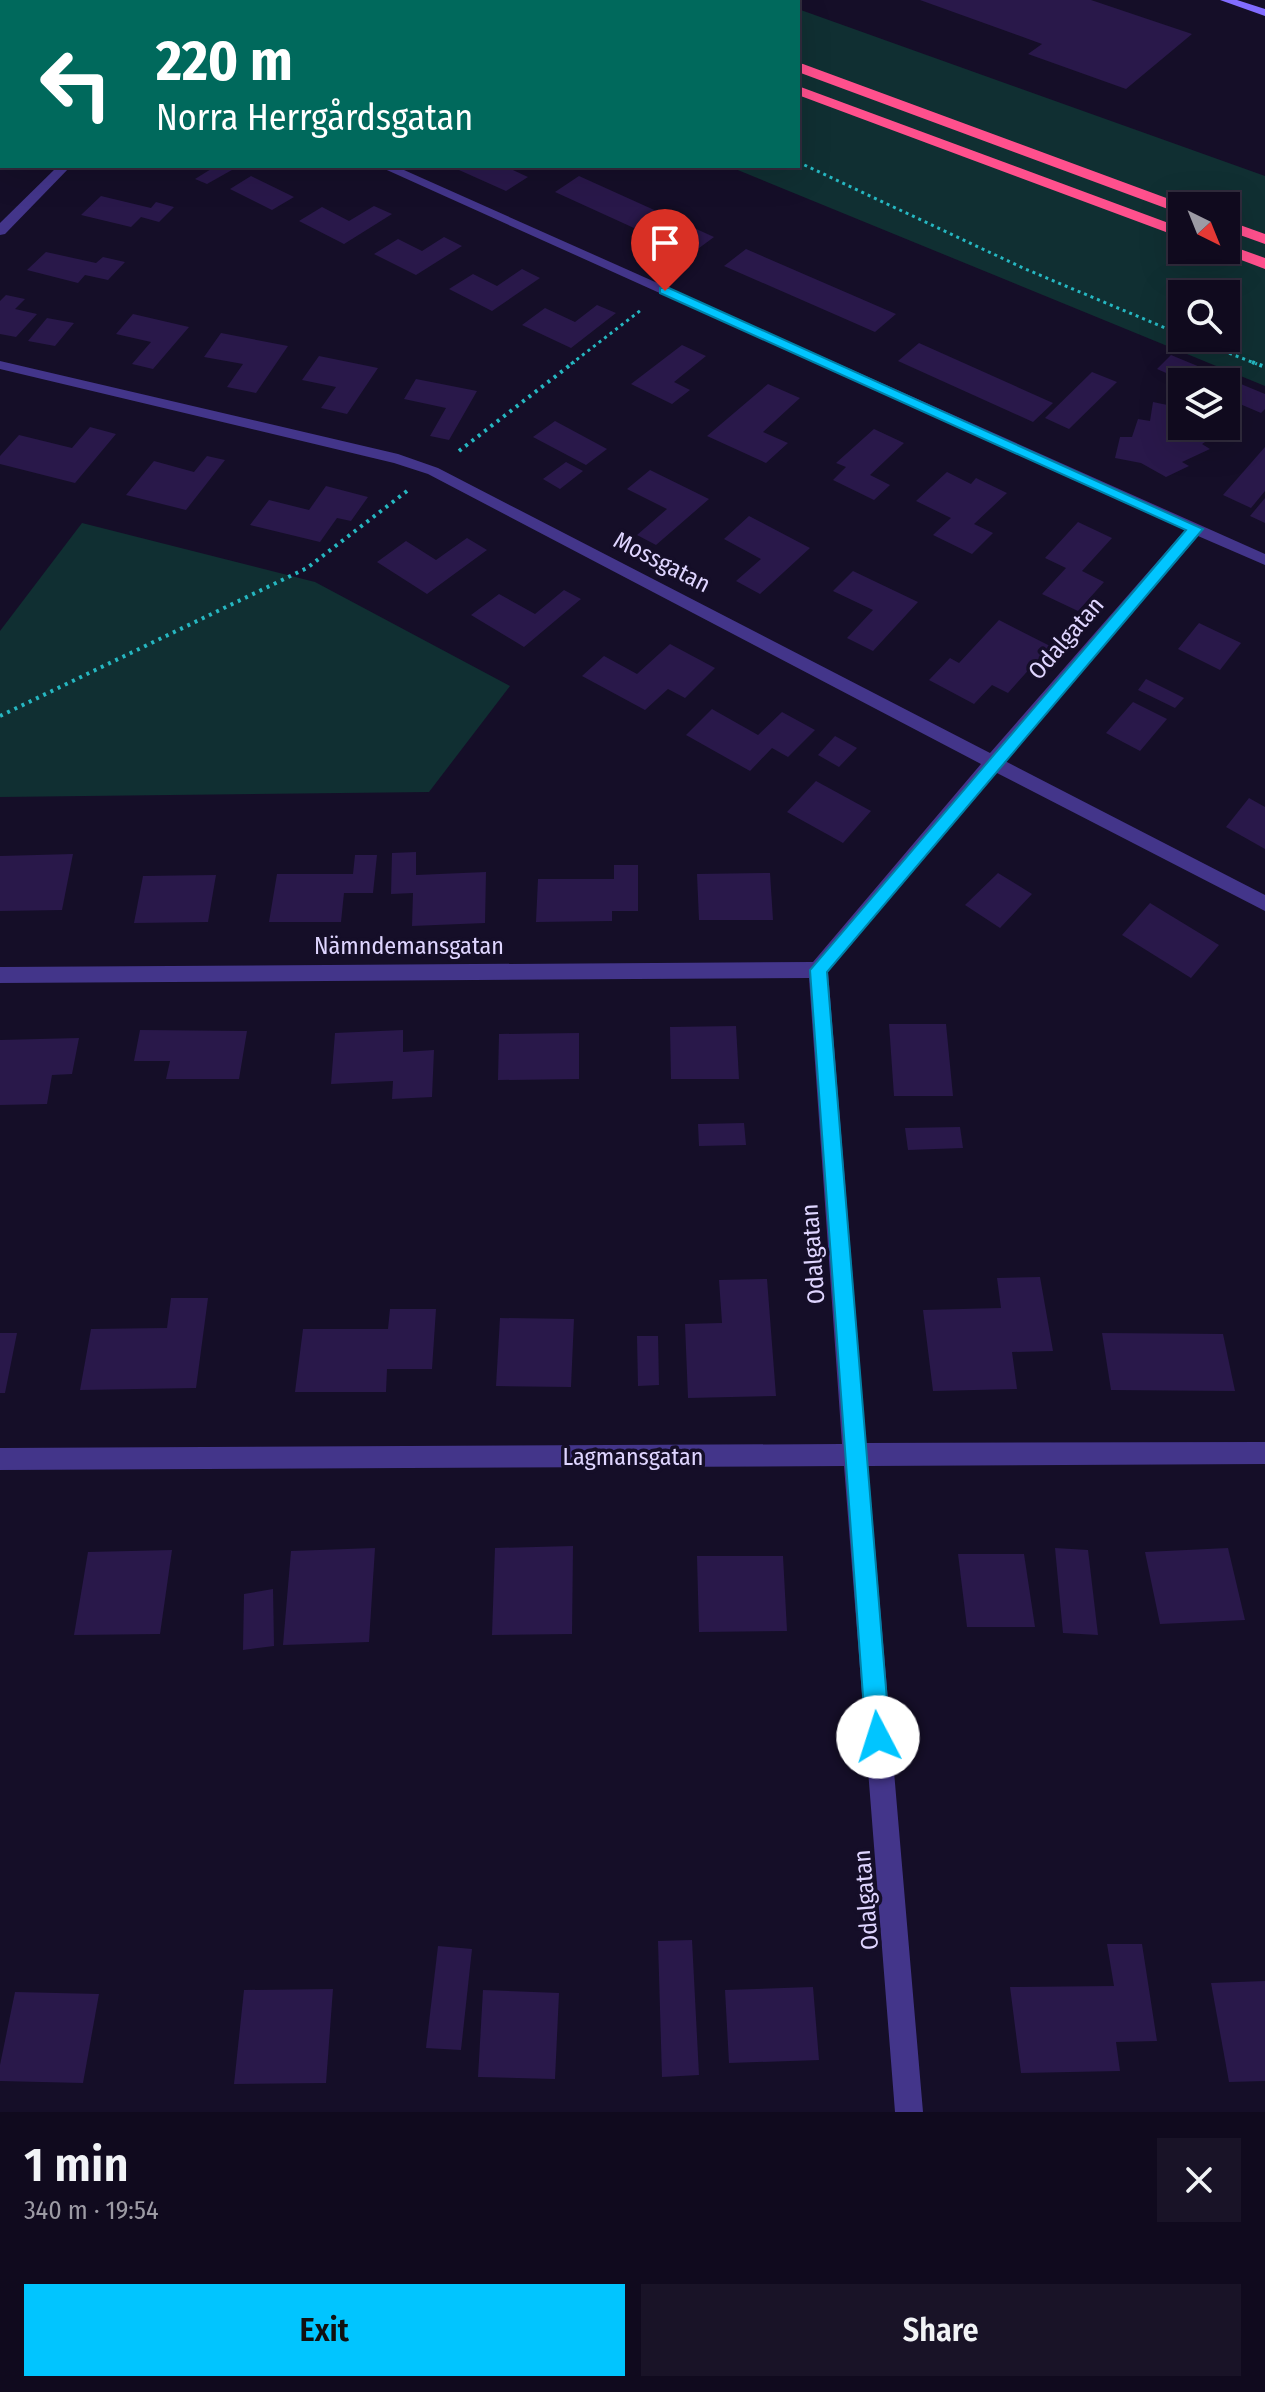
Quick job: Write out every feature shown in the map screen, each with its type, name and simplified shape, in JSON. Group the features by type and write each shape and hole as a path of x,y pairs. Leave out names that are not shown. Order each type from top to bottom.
{"highway":[{"path":"800,68 1168,204"},
{"path":"800,91 1168,228"},
{"path":"1240,230 1265,239"},
{"path":"1240,254 1265,264"}],"street":[{"path":"1226,0 1265,13"},
{"path":"0,231 63,168"},
{"path":"388,168 1265,560"},
{"name":"Mossgatan","path":"0,365 398,459 433,471 1265,904"},
{"name":"Odalgatan","path":"909,2112 818,970 1195,529"},
{"name":"Nämndemansgatan","path":"0,975 818,970"},
{"name":"Lagmansgatan","path":"0,1459 1265,1453"}],"path":[{"path":"800,163 1023,268 1168,329"},
{"path":"0,716 307,568 665,291"},
{"path":"1226,352 1265,367"}],"green space":[{"path":"800,10 1265,176 1265,386 1240,376 1240,368 1221,368 1182,352 1240,352 1240,280 1168,280 1168,346 733,168 800,168"},
{"path":"82,523 315,582 510,686 429,792 0,797 0,631"}],"building":[{"path":"920,0 1091,0 1192,34 1126,89 1028,54 1042,44"},
{"path":"213,168 235,168 207,184 195,179"},
{"path":"454,168 508,168 528,177 506,191"},
{"path":"251,176 294,197 272,210 230,189"},
{"path":"579,176 714,237 691,254 555,192"},
{"path":"101,196 151,208 156,202 174,207 159,222 141,217 131,227 81,215"},
{"path":"374,206 392,214 344,244 299,221 322,207 349,221"},
{"path":"444,237 462,246 416,275 374,254 398,239 422,251"},
{"path":"746,249 896,314 875,332 724,266"},
{"path":"46,252 96,263 103,257 125,262 108,280 85,275 78,283 27,270"},
{"path":"522,269 540,278 492,311 449,289 473,274 497,286"},
{"path":"6,295 25,299 15,309 37,314 16,337 0,334 0,301"},
{"path":"597,305 616,313 571,348 522,325 545,308 575,322"},
{"path":"133,314 189,327 153,369 132,364 151,342 116,334"},
{"path":"47,318 74,323 55,346 28,341"},
{"path":"221,333 288,346 256,393 227,387 243,364 204,357"},
{"path":"919,343 1053,403 1033,422 898,361"},
{"path":"682,345 706,356 674,382 690,390 672,404 631,384"},
{"path":"1171,355 1202,368 1168,368 1168,374 1157,369"},
{"path":"319,356 378,368 347,414 321,408 336,387 302,380"},
{"path":"1092,372 1117,382 1069,429 1045,418"},
{"path":"416,379 477,391 449,440 430,436 446,408 404,399"},
{"path":"768,384 800,398 763,432 788,443 766,463 707,436"},
{"path":"1240,384 1265,394 1265,409 1261,413 1240,404"},
{"path":"1153,402 1168,405 1168,440 1208,440 1202,444 1210,449 1182,462 1189,466 1166,477 1141,463 1115,458 1120,437 1132,437 1138,419 1150,421"},
{"path":"555,421 607,449 586,465 533,437"},
{"path":"90,427 116,434 75,483 0,464 0,456 19,435 72,448"},
{"path":"874,429 904,443 870,475 890,485 874,500 833,480 846,467 836,463"},
{"path":"1265,447 1265,491 1251,508 1223,495"},
{"path":"207,456 225,460 186,510 126,495 154,461 194,472"},
{"path":"566,462 583,471 560,489 543,479"},
{"path":"650,470 709,499 656,545 637,535 667,509 627,489"},
{"path":"947,472 971,484 976,478 1007,493 974,524 993,533 972,554 933,535 951,518 916,501"},
{"path":"326,486 368,497 351,521 337,518 320,542 250,525 269,500 309,510"},
{"path":"1265,498 1265,523 1250,516"},
{"path":"749,516 810,548 760,594 736,581 761,559 724,539"},
{"path":"1078,522 1112,538 1082,571 1104,582 1078,611 1042,594 1066,568 1045,558"},
{"path":"467,538 487,550 427,594 377,562 406,541 436,560"},
{"path":"853,571 918,602 873,651 847,638 873,610 833,591"},
{"path":"564,590 581,599 524,647 471,615 499,594 535,614"},
{"path":"999,620 1050,646 1008,693 992,685 974,704 929,680 950,658 959,663"},
{"path":"1199,623 1241,643 1220,670 1178,649"},
{"path":"670,644 715,668 685,698 668,689 645,710 582,676 604,656 637,674"},
{"path":"1146,679 1184,698 1175,708 1138,690"},
{"path":"1133,702 1167,719 1140,751 1106,733"},
{"path":"712,709 758,735 782,712 815,730 788,757 772,748 750,771 686,735"},
{"path":"835,736 857,748 839,767 818,755"},
{"path":"816,781 871,811 843,843 787,812"},
{"path":"1249,798 1265,807 1265,849 1226,827"},
{"path":"416,852 416,875 486,872 485,923 412,926 413,893 391,894 392,853"},
{"path":"73,854 62,910 0,911 0,856"},
{"path":"355,855 377,855 373,893 344,893 341,922 269,922 277,874 353,874"},
{"path":"614,865 638,865 638,911 612,911 612,921 536,922 538,879 614,879"},
{"path":"770,873 773,920 699,920 697,874"},
{"path":"998,873 1032,894 1000,928 965,905"},
{"path":"216,875 208,922 134,923 143,876"},
{"path":"1150,903 1219,945 1191,978 1122,935"},
{"path":"889,1024 946,1024 953,1096 894,1096"},
{"path":"736,1026 739,1079 671,1079 670,1027"},
{"path":"140,1030 247,1031 239,1079 166,1079 170,1061 134,1061"},
{"path":"403,1030 403,1052 434,1050 432,1097 392,1099 393,1081 331,1084 335,1033"},
{"path":"579,1033 579,1079 498,1080 499,1034"},
{"path":"79,1038 72,1074 52,1075 47,1104 0,1105 0,1040"},
{"path":"744,1123 746,1145 699,1146 698,1124"},
{"path":"960,1127 963,1148 908,1150 905,1128"},
{"path":"1040,1277 1053,1351 1012,1352 1017,1389 933,1391 923,1310 1001,1308 997,1278"},
{"path":"767,1279 776,1396 688,1398 685,1324 722,1323 719,1280"},
{"path":"171,1298 208,1298 196,1388 80,1390 91,1329 167,1328"},
{"path":"390,1309 436,1309 432,1369 387,1369 386,1392 295,1392 303,1329 388,1329"},
{"path":"500,1318 574,1319 571,1387 496,1386"},
{"path":"0,1333 17,1333 5,1393 0,1393"},
{"path":"1102,1333 1223,1334 1235,1391 1111,1390"},
{"path":"637,1336 658,1336 659,1385 638,1386"},
{"path":"573,1546 572,1634 492,1635 495,1548"},
{"path":"375,1548 369,1642 283,1645 291,1551"},
{"path":"1055,1548 1088,1550 1098,1635 1063,1633"},
{"path":"1228,1548 1245,1620 1160,1624 1145,1552"},
{"path":"172,1550 160,1634 74,1635 88,1552"},
{"path":"958,1554 1024,1554 1035,1627 967,1627"},
{"path":"697,1556 783,1556 787,1631 699,1632"},
{"path":"273,1589 274,1646 243,1650 244,1594"},
{"path":"692,1940 699,2075 662,2077 658,1941"},
{"path":"1107,1944 1142,1944 1157,2041 1116,2042 1120,2071 1021,2073 1010,1987 1114,1986"},
{"path":"438,1946 472,1949 461,2050 426,2048"},
{"path":"1265,1981 1265,2081 1229,2082 1211,1983"},
{"path":"813,1987 819,2060 729,2063 725,1990"},
{"path":"333,1989 326,2083 234,2084 244,1990"},
{"path":"483,1990 559,1993 555,2079 478,2077"},
{"path":"15,1992 99,1994 83,2083 0,2081 0,2065"}],"route":[{"path":"665,291 1195,529 818,970 878,1737"}]}
